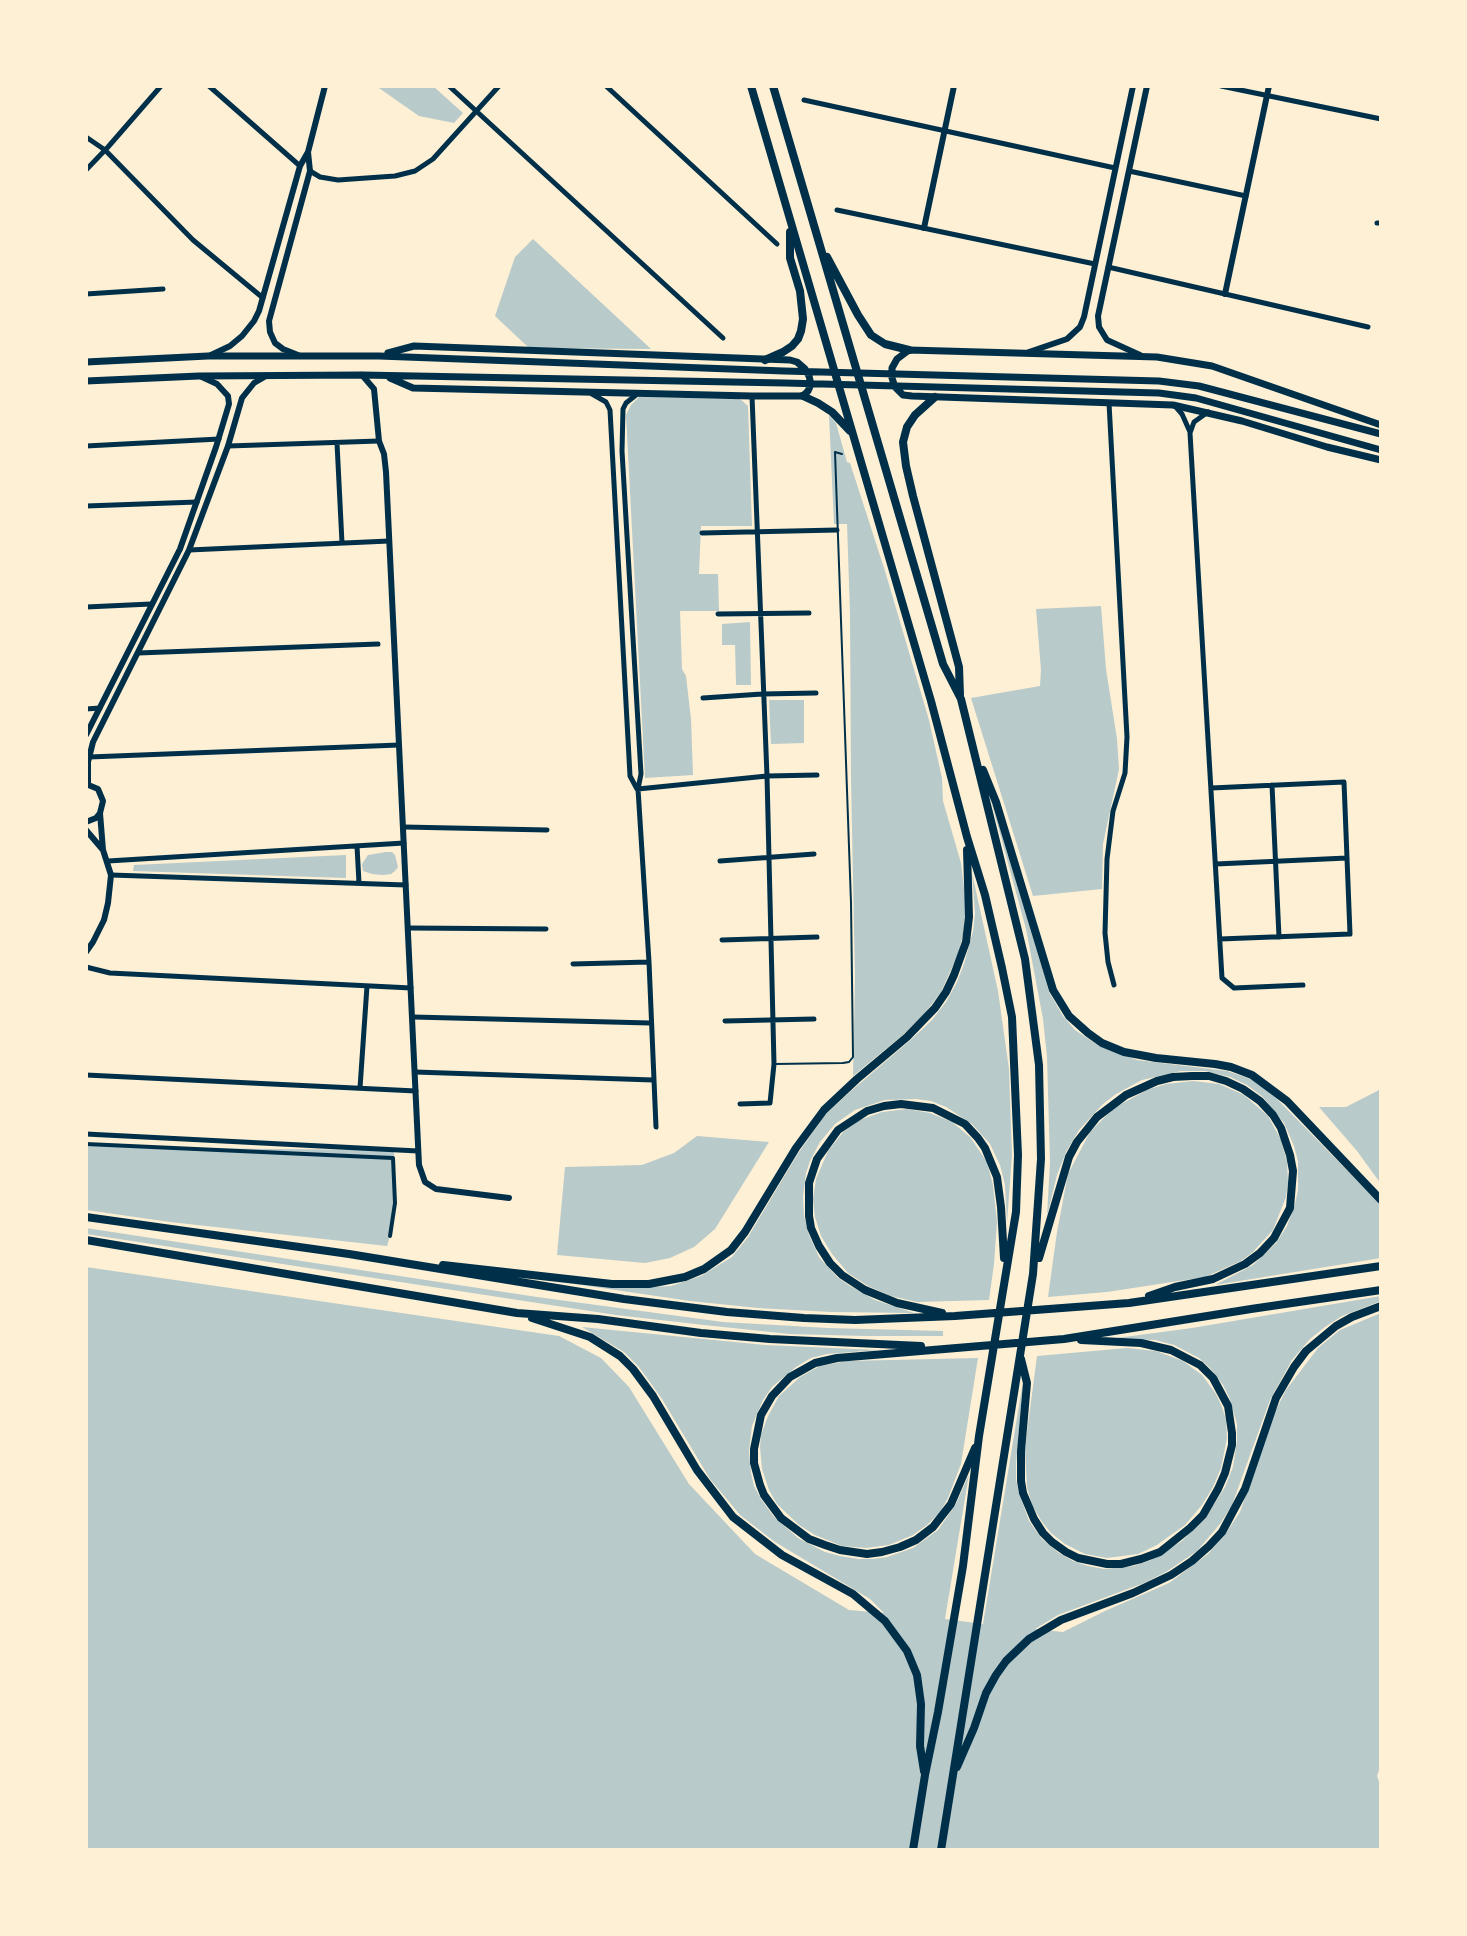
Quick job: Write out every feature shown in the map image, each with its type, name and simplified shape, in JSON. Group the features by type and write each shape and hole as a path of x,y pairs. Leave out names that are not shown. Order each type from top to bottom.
{"highway":[{"path":"751,86 931,701 985,895 1012,1017 1018,1168 1016,1212 979,1436 963,1566 913,1850"},
{"path":"773,86 943,664 961,699"},
{"path":"765,360 792,346 801,331 800,291 790,258 790,224"},
{"path":"819,242 871,335 885,344 909,350"},
{"path":"803,396 832,412 851,432"},
{"path":"935,397 907,427 903,442 906,466 959,667 961,699 1025,959 1039,1065 1041,1159 1033,1274 941,1850"},
{"path":"974,750 996,802 1053,990 1069,1016 1102,1043 1124,1052 1223,1065 1252,1075 1287,1101 1381,1200"},
{"path":"349,1254 628,1284 668,1282 704,1269 731,1250 745,1232 796,1148 824,1110 907,1037 946,992 962,954 969,917 967,837"},
{"path":"1033,1274 1069,1157 1085,1130 1111,1105 1143,1086 1173,1077 1209,1076 1243,1089 1273,1115 1286,1139 1293,1186 1290,1208 1281,1227 1260,1253 1231,1272 1129,1303"},
{"path":"955,1316 874,1295 842,1275 824,1255 809,1216 809,1183 817,1159 838,1130 867,1111 901,1104 933,1108 965,1124 985,1148 997,1177 1006,1273"},
{"path":"86,1217 349,1254 569,1291 727,1312 855,1320 1129,1303 1381,1266"},
{"path":"86,1240 517,1313 770,1339 950,1348"},
{"path":"979,1436 951,1504 941,1518 916,1540 867,1554 840,1550 809,1539 781,1518 764,1495 754,1463 757,1428 772,1396 790,1377 815,1363 837,1358 1064,1339 1381,1290"},
{"path":"953,1775 986,1693 1006,1661 1046,1628 1161,1580 1192,1561 1209,1546 1222,1532 1245,1489 1276,1398 1294,1367 1306,1351 1336,1326 1381,1306"},
{"path":"517,1313 590,1337 620,1356 653,1396 697,1470 733,1517 782,1555 853,1594 885,1621 907,1651 917,1675 921,1704 920,1746 925,1775"},
{"path":"1020,1355 1027,1383 1021,1481 1028,1508 1043,1533 1078,1558 1107,1564 1121,1564 1160,1552 1203,1515 1218,1489 1232,1445 1228,1406 1213,1378 1200,1365 1171,1350 1141,1343 1064,1339"}],"main road":[{"path":"379,356 414,346 790,360 805,369 811,384 803,396 639,394 413,388 384,376"},
{"path":"1381,425 1212,366 1140,355 909,350 897,359 892,368 895,387 903,395 1173,405 1381,460"},
{"path":"86,362 208,356 379,356 1179,383 1381,434"},
{"path":"86,381 199,376 362,375 1178,394 1381,450"}],"street":[{"path":"86,170 161,86"},
{"path":"209,86 300,166 320,177 338,180 395,176 415,171 433,159 499,86"},
{"path":"208,356 230,346 254,321 300,166 308,152 325,86"},
{"path":"449,86 723,338"},
{"path":"606,86 777,244"},
{"path":"924,228 954,86"},
{"path":"1023,354 1061,342 1080,327 1133,86"},
{"path":"1140,355 1107,340 1099,327 1098,316 1147,86"},
{"path":"1221,86 1381,119"},
{"path":"1225,294 1269,86"},
{"path":"804,100 1246,196"},
{"path":"86,137 105,150 176,224 263,298"},
{"path":"301,356 275,343 269,321 310,171 308,152"},
{"path":"837,210 1095,264 1368,327"},
{"path":"86,294 163,289"},
{"path":"86,822 96,818 103,807 98,789 87,784 87,757 93,742 189,550 228,446 242,398 254,383 268,375"},
{"path":"362,375 374,389 379,441 386,472 421,1175 430,1186 442,1190 509,1198"},
{"path":"86,735 180,549 217,443 229,404 228,396 217,384 199,376"},
{"path":"586,391 606,402 610,410 630,776 638,789"},
{"path":"639,394 623,409 622,451 641,774 638,789 656,1127"},
{"path":"740,1104 770,1103 774,1064 767,776 752,396"},
{"path":"1109,403 1127,737 1125,773 1113,811 1107,850 1105,933 1114,985"},
{"path":"1173,405 1182,414 1190,433 1222,978 1234,988 1303,985"},
{"path":"1190,433 1194,422 1208,412"},
{"path":"86,446 217,443 228,446 379,441"},
{"path":"337,443 342,543"},
{"path":"86,506 208,502"},
{"path":"702,533 837,530"},
{"path":"180,549 389,541"},
{"path":"619,577 629,576"},
{"path":"86,607 161,606"},
{"path":"718,614 809,613"},
{"path":"127,653 378,644"},
{"path":"703,698 816,693"},
{"path":"86,709 110,708"},
{"path":"87,757 399,745"},
{"path":"638,789 767,776 817,775"},
{"path":"1211,788 1344,782 1350,934 1220,939"},
{"path":"1272,785 1279,937"},
{"path":"100,813 103,850"},
{"path":"404,827 547,830"},
{"path":"86,830 103,850 111,875 104,920 86,952"},
{"path":"108,861 405,843"},
{"path":"357,846 359,883"},
{"path":"720,861 814,854"},
{"path":"1216,864 1347,858"},
{"path":"111,875 406,885"},
{"path":"408,928 546,929"},
{"path":"722,940 817,937"},
{"path":"573,964 649,962"},
{"path":"86,967 113,973 411,988"},
{"path":"360,1088 367,986"},
{"path":"413,1017 650,1023"},
{"path":"725,1021 814,1019"},
{"path":"415,1072 653,1080"},
{"path":"86,1075 416,1091"},
{"path":"86,1134 418,1151"},
{"path":"86,1144 393,1158 395,1203 390,1236"}],"lane":[{"path":"774,1064 843,1063 853,1057 851,903 835,452 842,454"}],"shaded area":[{"path":"376,86 433,86 463,113 454,123 419,116"},
{"path":"533,239 651,349 529,348 495,316 515,257"},
{"path":"639,397 740,399 748,406 752,526 701,526 699,574 718,574 719,611 680,611 682,669 686,676 691,719 693,775 645,778 626,415"},
{"path":"829,415 836,423 847,462 850,463 929,720 942,778 943,801 961,863 966,905 958,954 941,992 904,1034 853,1076 855,978 847,524 834,524"},
{"path":"1101,606 1119,769 1103,844 1102,889 1033,896 971,698 1040,686 1036,609"},
{"path":"750,622 751,685 736,685 735,645 722,645 722,624"},
{"path":"769,700 804,700 804,743 771,744"},
{"path":"987,786 1049,992 1063,1016 1075,1030 1099,1046 1137,1060 1227,1071 1251,1079 1263,1087 1381,1205 1381,1258 1215,1285 1253,1265 1276,1243 1287,1226 1295,1204 1298,1161 1284,1123 1263,1097 1230,1077 1205,1071 1181,1071 1142,1080 1103,1104 1079,1130 1067,1150 1047,1216 1050,1162 1043,1019 1026,929"},
{"path":"386,852 395,855 398,867 395,871 383,875 363,871 362,864 368,855"},
{"path":"346,855 346,878 133,871 134,865"},
{"path":"972,873 998,991 1009,1069 1012,1155 1007,1223 1005,1185 1000,1165 990,1144 972,1124 931,1101 885,1100 855,1110 835,1124 820,1142 806,1173 804,1216 819,1257 837,1277 875,1300 914,1313 758,1308 568,1283 632,1288 671,1286 701,1276 732,1257 748,1237 825,1115 914,1037 946,1002 964,964 973,931"},
{"path":"1193,1081 1219,1084 1244,1095 1268,1116 1281,1140 1288,1182 1286,1197 1273,1230 1241,1261 1205,1277 1107,1292 1048,1297 1068,1174 1090,1132 1114,1108 1147,1090"},
{"path":"1381,1089 1381,1184 1319,1107 1346,1107"},
{"path":"907,1109 930,1113 952,1122 970,1137 987,1162 997,1222 989,1300 917,1302 891,1296 848,1273 821,1236 813,1199 816,1179 828,1151 844,1131 860,1120 882,1112"},
{"path":"697,1136 769,1142 715,1229 694,1247 670,1258 645,1263 557,1255 565,1167 642,1165 674,1153"},
{"path":"86,1144 164,1148 394,1150 395,1199 387,1246 86,1210"},
{"path":"86,1228 537,1297 723,1322 943,1331 943,1336 790,1334 616,1315 86,1234"},
{"path":"86,1267 559,1336 601,1358 629,1387 689,1484 755,1554 849,1610 884,1613 870,1599 775,1542 740,1515 710,1479 639,1367 624,1352 582,1327 765,1345 878,1350 811,1358 772,1387 752,1426 749,1451 754,1486 774,1517 798,1538 825,1552 873,1559 913,1548 938,1530 956,1504 969,1474 945,1619 983,1624 1023,1381 1016,1480 1029,1521 1042,1539 1073,1561 1104,1569 1134,1566 1151,1560 1182,1541 1208,1514 1233,1467 1237,1424 1223,1385 1199,1358 1174,1345 1155,1340 1109,1339 1381,1296 1381,1301 1342,1316 1325,1327 1292,1360 1270,1400 1232,1505 1197,1551 1144,1583 1058,1615 1035,1629 1063,1632 1169,1583 1208,1554 1240,1512 1275,1412 1286,1390 1318,1348 1340,1330 1381,1313 1381,1764 1377,1776 1381,1787 1381,1850 86,1850"},
{"path":"1127,1348 1156,1351 1183,1361 1202,1375 1222,1407 1227,1438 1221,1468 1213,1487 1185,1525 1138,1554 1107,1558 1085,1554 1065,1544 1042,1522 1032,1505 1027,1487 1025,1450 1037,1356"},
{"path":"978,1358 961,1464 948,1498 927,1525 889,1545 866,1548 842,1546 799,1525 777,1504 762,1469 761,1435 779,1396 800,1377 820,1366 847,1361"}]}
